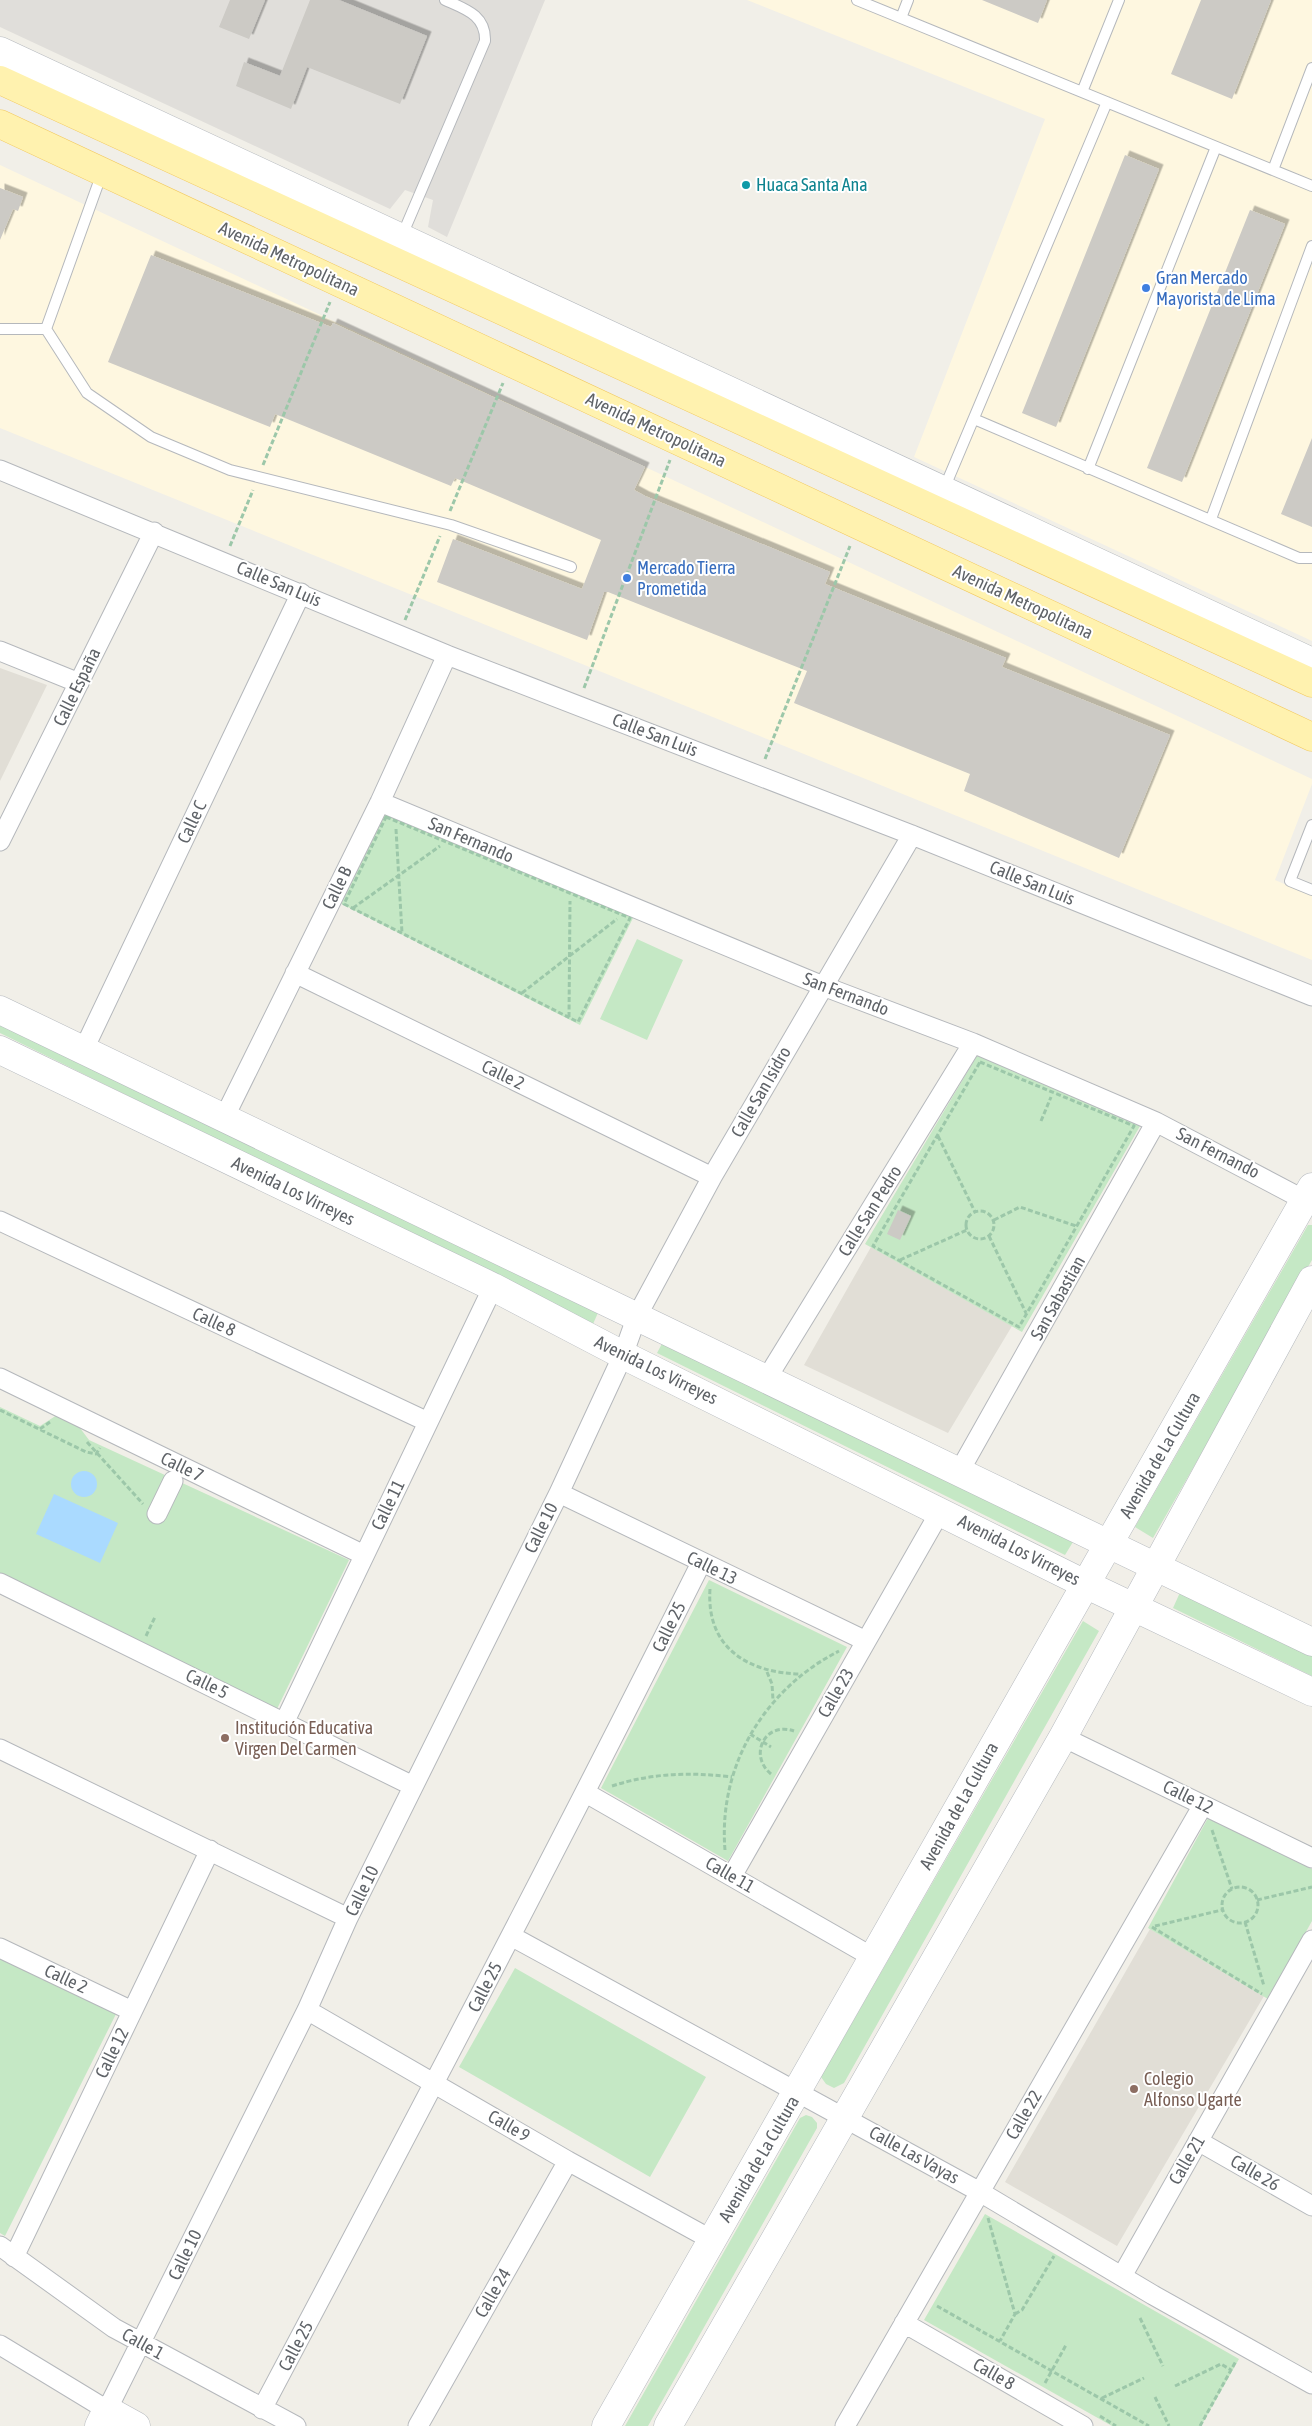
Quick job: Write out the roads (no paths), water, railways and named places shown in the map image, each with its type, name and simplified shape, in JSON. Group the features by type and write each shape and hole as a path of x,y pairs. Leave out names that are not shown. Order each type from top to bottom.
{"main road":[{"path":"0,51 1312,662"},
{"path":"0,80 1312,683"},
{"name":"Avenida Metropolitana","path":"0,124 1312,737"},
{"name":"Avenida Los Virreyes","path":"0,1010 223,1120 767,1378 1157,1568 1309,1634"},
{"name":"Avenida Los Virreyes","path":"0,1050 493,1287 623,1355 941,1510 1085,1584 1312,1692"},
{"name":"Avenida de La Cultura","path":"606,2426 874,1958 1085,1584 1310,1196"},
{"path":"668,2426 1063,1737 1157,1568 1312,1280"},
{"path":"103,2418 136,2426"}],"street":[{"name":"Calle San Luis","path":"0,470 301,592 447,655 912,835 1312,996"},
{"name":"Calle España","path":"1,836 154,532"},
{"name":"Calle C","path":"83,1051 301,592"},
{"path":"0,651 79,683"},
{"name":"Calle B","path":"223,1120 380,802 447,655"},
{"name":"San Fernando","path":"380,802 628,911 973,1043 1156,1122 1310,1196"},
{"name":"Calle San Isidro","path":"623,1355 637,1316 712,1177 912,835"},
{"name":"Calle 2","path":"295,973 712,1177"},
{"name":"Calle San Pedro","path":"767,1378 973,1043"},
{"name":"San Sabastian","path":"959,1472 1156,1122"},
{"name":"Calle 8","path":"0,1221 428,1422"},
{"name":"Calle 11","path":"284,1723 493,1287"},
{"name":"Calle 10","path":"103,2418 307,2010 348,1918 559,1493 623,1355"},
{"name":"Calle 7","path":"0,1378 364,1555"},
{"path":"157,1514 173,1481"},
{"name":"Calle 13","path":"559,1493 866,1642"},
{"name":"Calle 23","path":"732,1876 941,1510"},
{"name":"Calle 25","path":"262,2409 436,2083 586,1793 701,1563"},
{"name":"Calle 5","path":"0,1583 413,1786"},
{"name":"Calle 12","path":"1063,1737 1206,1813 1312,1858"},
{"path":"0,1749 348,1918"},
{"name":"Calle 11","path":"586,1793 874,1958"},
{"name":"Calle 22","path":"845,2426 980,2192 1144,1923 1206,1813"},
{"name":"Calle 12","path":"7,2252 132,2011 210,1850"},
{"name":"Calle Las Vayas","path":"511,1936 844,2116 980,2192 1122,2276 1312,2384"},
{"name":"Calle 21","path":"1122,2276 1312,1940"},
{"name":"Calle 2","path":"0,1948 132,2011"},
{"name":"Calle 9","path":"307,2010 568,2161 712,2240"},
{"name":"Calle 26","path":"1198,2141 1312,2206"},
{"name":"Calle 24","path":"418,2426 568,2161"},
{"name":"Calle 1","path":"7,2252 114,2328 296,2426"},
{"name":"Calle 8","path":"904,2323 1088,2419"},
{"path":"0,2345 103,2418"}],"lane":[{"path":"401,238 485,41 485,30 476,16 445,0"},
{"path":"857,0 1312,186"},
{"path":"901,18 908,0"},
{"path":"1082,92 1120,0"},
{"path":"1273,170 1312,68"},
{"path":"943,490 1107,102"},
{"path":"1088,469 1216,147"},
{"path":"46,328 102,172"},
{"path":"1211,519 1312,246"},
{"path":"0,330 46,328"},
{"path":"46,328 86,393 152,437 230,470 445,523 571,567"},
{"path":"974,419 1299,558 1312,558"},
{"path":"1312,825 1290,881 1312,890"}],"water":[{"path":"84,1471 93,1475 97,1484 93,1493 84,1497 75,1493 71,1484 75,1475"},
{"path":"54,1494 118,1523 100,1563 36,1534"}],"place":[{"name":"Huaca Santa Ana","path":"746,185"},
{"name":"Gran Mercado Mayorista de Lima","path":"1146,288"},
{"name":"Mercado Tierra Prometida","path":"627,578"},
{"name":"Institución Educativa Virgen Del Carmen","path":"225,1738"},
{"name":"Colegio Alfonso Ugarte","path":"1134,2089"}]}
